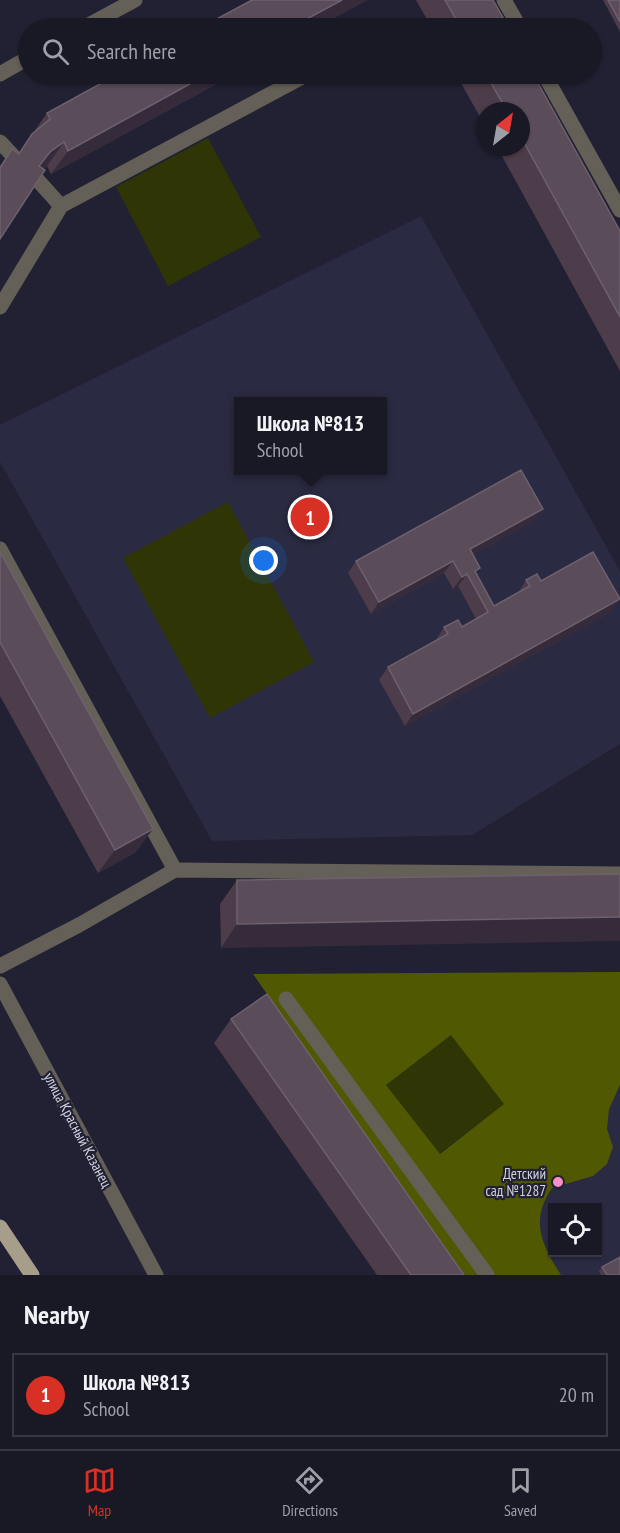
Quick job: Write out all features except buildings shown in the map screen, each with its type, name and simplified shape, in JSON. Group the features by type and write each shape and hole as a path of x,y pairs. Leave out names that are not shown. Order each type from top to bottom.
{"main road":[{"path":"0,1227 32,1275"}],"street":[{"path":"102,18 135,0"},
{"path":"504,0 514,18"},
{"path":"0,74 18,64"},
{"path":"0,307 61,206 289,84"},
{"path":"550,84 620,210"},
{"path":"0,142 15,158"},
{"path":"34,176 61,206"},
{"path":"0,549 175,870"},
{"path":"0,966 79,925 175,870 620,874"},
{"name":"улица Красный Казанец","path":"0,984 156,1275"},
{"path":"286,999 488,1275"}],"shaded area":[{"path":"421,216 620,571 620,744 472,835 212,841 0,462 0,425"},
{"name":"Детский сад №1287","path":"620,1076 620,1275 551,1275 482,1156"}],"green space":[{"path":"208,138 261,237 168,286 116,187"},
{"path":"228,502 314,662 210,718 123,558"},
{"path":"620,972 620,1085 609,1109 607,1129 613,1147 607,1164 593,1176 552,1188 541,1211 541,1232 548,1257 550,1257 561,1275 463,1275 253,974","holes":["451,1035 504,1104 440,1154 386,1085"]},
{"path":"451,1034 505,1104 439,1154 386,1085"}],"place":[{"name":"Школа №813","path":"310,517"},
{"name":"Детский сад №1287","path":"558,1182"}]}
